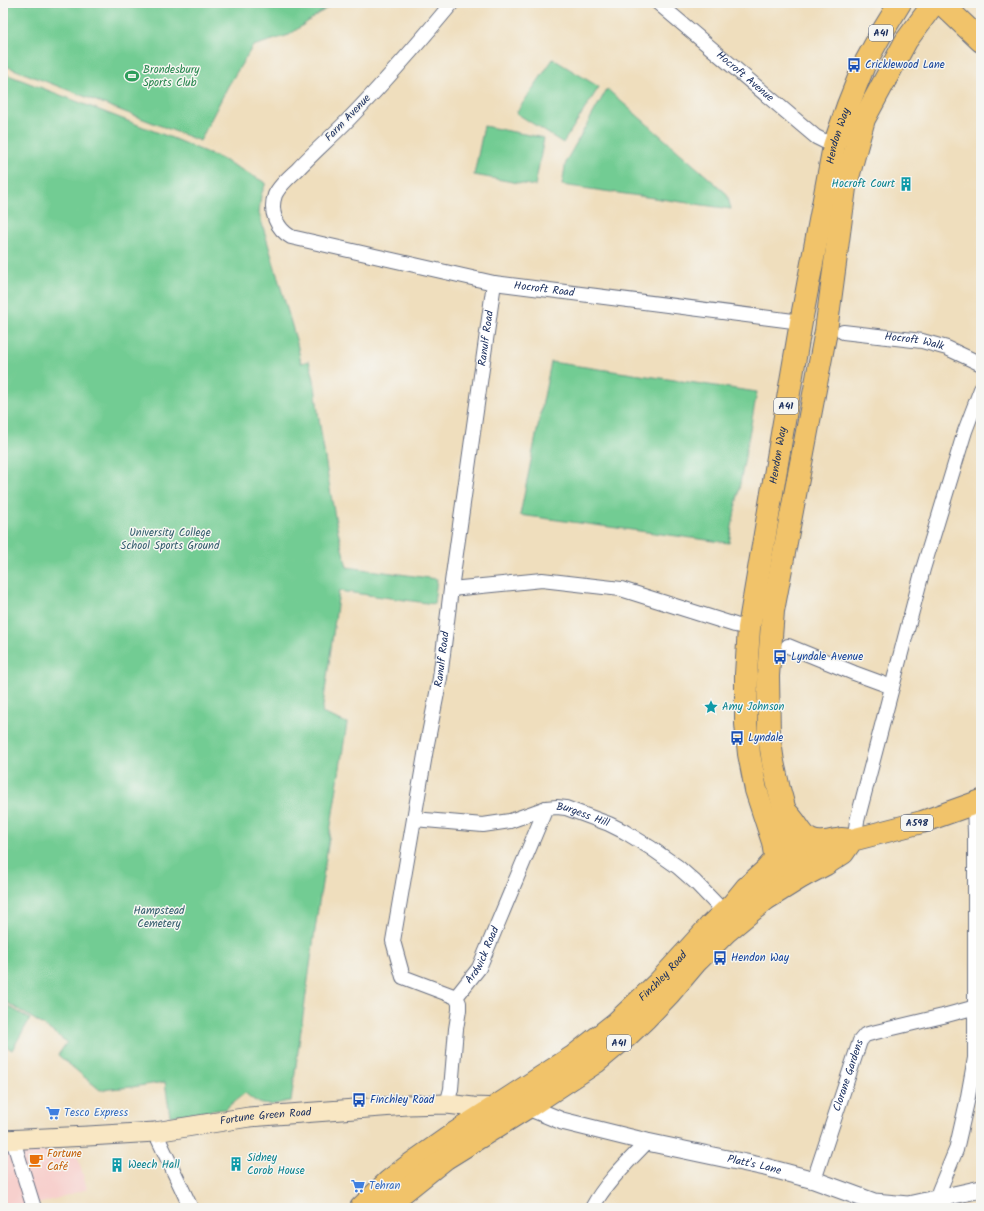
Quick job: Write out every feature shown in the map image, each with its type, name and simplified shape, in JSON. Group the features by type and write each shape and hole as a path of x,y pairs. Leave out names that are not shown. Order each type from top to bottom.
{"main road":[{"name":"Hendon Way","path":"790,870 773,842 756,790 749,754 746,724 746,674 749,628 818,225 834,146 864,65 880,34 900,3"},
{"name":"Hendon Way","path":"790,870 785,811 773,762 769,735 768,676 773,611 826,331 845,188 864,119 906,41 934,3"},
{"path":"941,3 981,41"},
{"name":"Finchley Road","path":"386,1208 446,1158 584,1071 608,1052 627,1036 669,994 696,962 726,932 766,899 790,870 810,854 850,839 922,822 978,803"},
{"name":"A41","path":"785,811 793,818 801,833 811,841 818,842 850,839"},
{"name":"A41","path":"729,908 749,885 766,871 773,862 790,870"},
{"name":"Finchley Road","path":"361,1208 405,1168 455,1132 574,1056 616,1023 658,983 710,926 729,908"},
{"name":"Fortune Green Road","path":"8,1140 155,1132 250,1117 407,1105 447,1104 494,1108 528,1107"}],"street":[{"name":"Farm Avenue","path":"291,237 284,233 280,228 273,211 275,195 279,189 290,176 350,118 417,45 452,3"},
{"name":"Hocroft Avenue","path":"658,3 816,137 834,146"},
{"name":"Hocroft Road","path":"291,237 494,283 801,322"},
{"name":"Ranulf Road","path":"456,997 403,977 392,941 440,678 494,283"},
{"name":"Hocroft Walk","path":"843,332 922,341 947,348 981,364"},
{"path":"850,839 856,828 923,570 965,431 975,402 981,390"},
{"path":"451,589 542,580 621,589 735,625 749,628"},
{"path":"788,646 892,687"},
{"path":"938,1199 939,1191 956,1150 976,1058 975,841 978,803"},
{"name":"Burgess Hill","path":"414,819 483,825 510,821 546,808 566,808 625,832 678,867 694,882 729,908"},
{"name":"Ardwick Road","path":"456,997 480,968 546,808"},
{"path":"447,1104 451,1089 456,1029 460,1003 456,997"},
{"name":"Clorane Gardens","path":"814,1180 860,1041 865,1035 976,1007"},
{"name":"Platt's Lane","path":"528,1107 555,1119 647,1142 758,1166 814,1180 874,1202 908,1207 981,1189"},
{"path":"155,1132 191,1208"},
{"path":"8,1140 34,1208"},
{"path":"592,1208 611,1179 647,1142"}],"shaded area":[{"path":"76,1151 87,1189 42,1203 14,1208 3,1208 3,1152"}],"green space":[{"name":"Brondesbury Sports Club","path":"3,3 334,3 289,35 253,46 228,86 200,141 3,65"},
{"path":"553,59 599,87 563,143 516,113"},
{"name":"University College School Sports Ground","path":"3,73 220,158 266,183 261,195 259,213 297,343 301,363 309,361 313,375 331,493 347,567 437,579 434,604 339,591 322,713 347,723 318,909 291,1101 266,1105 255,1101 245,1093 225,1109 170,1116 165,1082 100,1090 58,1055 67,1042 3,1000"},
{"path":"607,89 727,194 731,209 562,185 566,161"},
{"path":"484,126 544,138 535,186 474,175"},
{"path":"551,362 757,392 729,543 520,515"},
{"path":"3,1003 30,1019 12,1050 3,1044"}],"place":[{"name":"Cricklewood Lane","path":"854,65"},
{"name":"Brondesbury Sports Club","path":"132,76"},
{"name":"Hocroft Court","path":"906,184"},
{"name":"Lyndale Avenue","path":"780,657"},
{"name":"Amy Johnson","path":"711,707"},
{"name":"Lyndale","path":"737,738"},
{"name":"Hendon Way","path":"720,958"},
{"name":"Finchley Road","path":"359,1100"},
{"name":"Tesco Express","path":"53,1113"},
{"name":"Fortune Café","path":"36,1160"},
{"name":"Sidney Corob House","path":"236,1164"},
{"name":"Weech Hall","path":"117,1165"},
{"name":"Tehran","path":"358,1186"}],"park label":[{"name":"Hampstead Cemetery","path":"159,917"}]}
